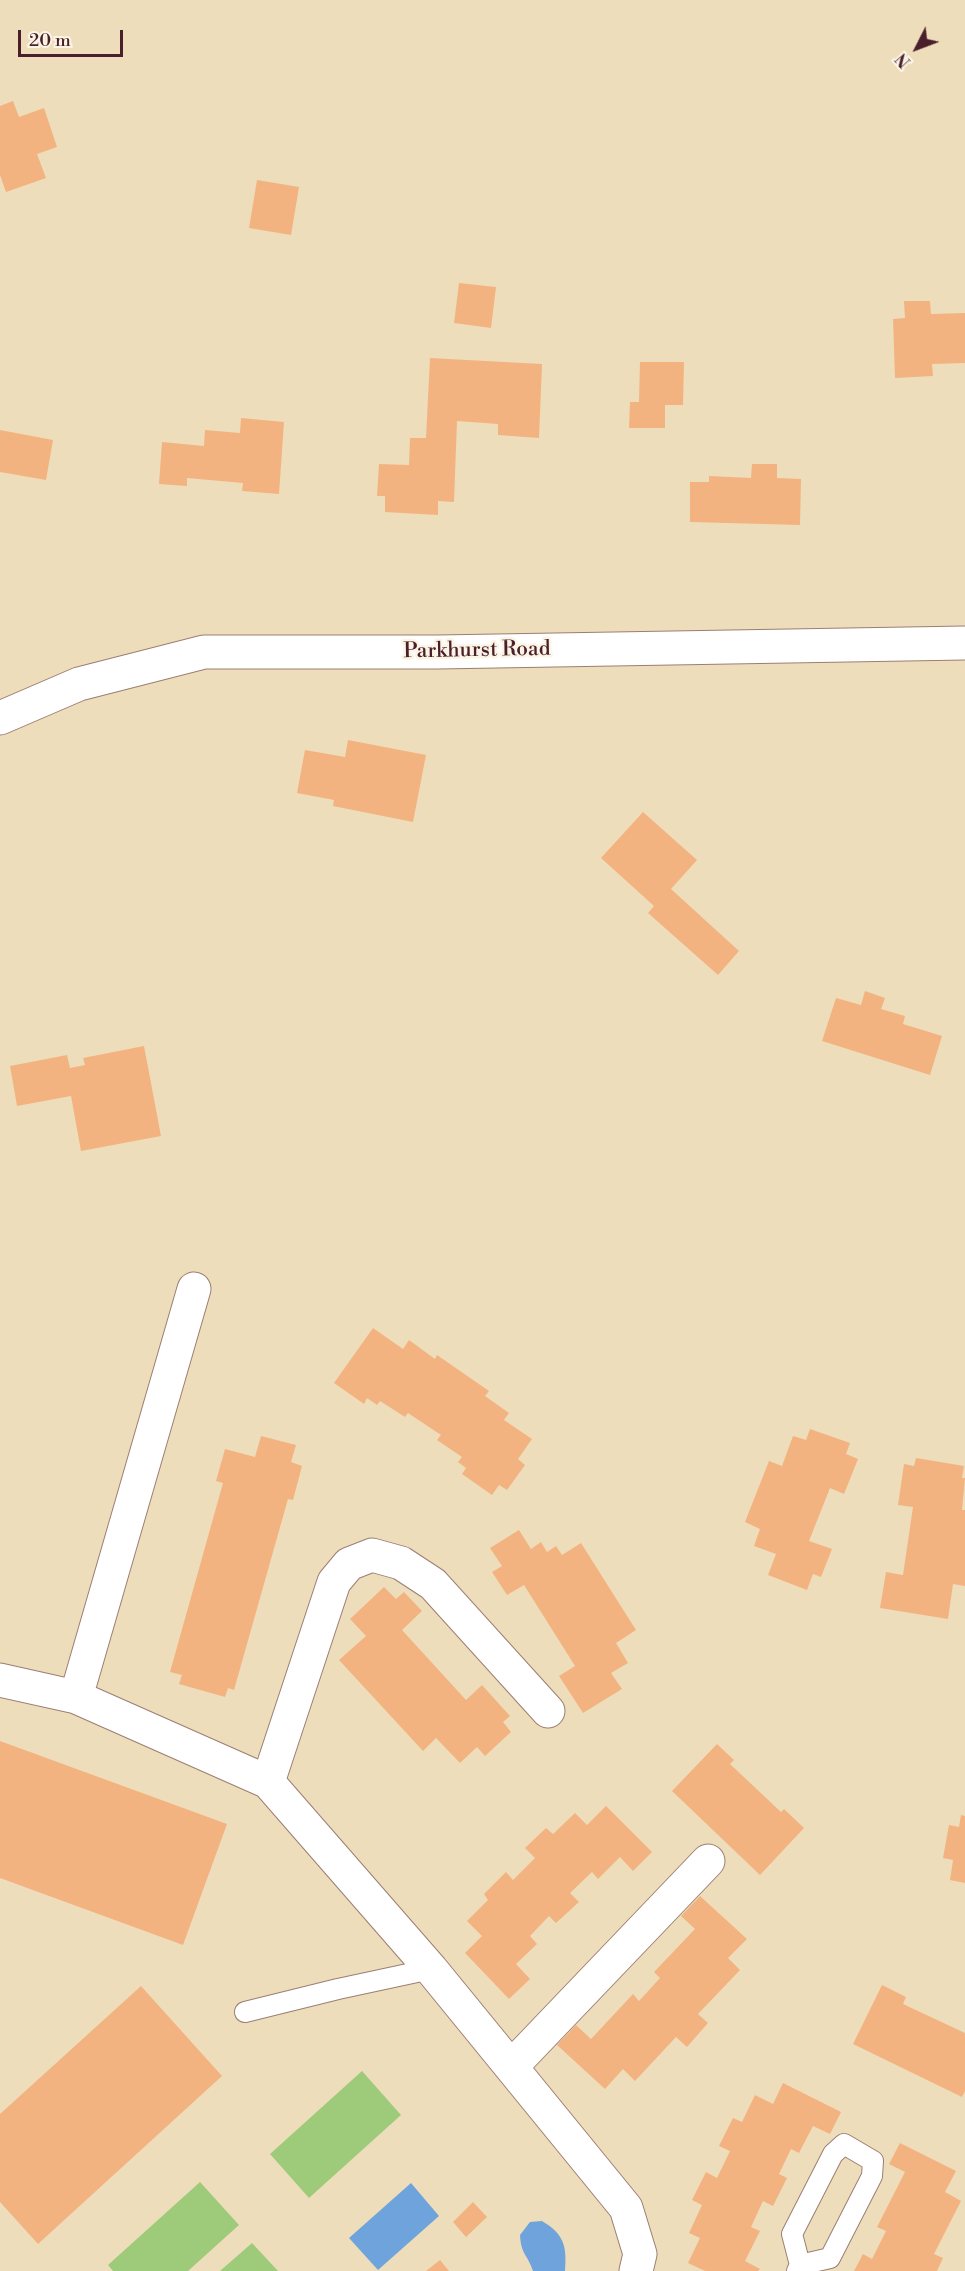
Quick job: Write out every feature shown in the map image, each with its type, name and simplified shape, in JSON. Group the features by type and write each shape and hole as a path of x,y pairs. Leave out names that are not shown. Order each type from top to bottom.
{"street":[{"name":"Parkhurst Road","path":"0,718 80,684 204,652 438,652 965,642"},
{"path":"76,1697 194,1289"},
{"path":"268,1782 334,1582 349,1564 372,1555 401,1563 433,1584 548,1712"},
{"path":"0,1680 76,1697 268,1782 431,1969 626,2208 640,2254 636,2271"},
{"path":"511,2067 708,1861"}],"lane":[{"path":"245,2012 431,1969"},
{"path":"844,2144 873,2161 872,2176 830,2258 799,2268 792,2234 833,2154 844,2144"}],"green space":[{"path":"362,2071 401,2115 309,2198 270,2154"},
{"path":"200,2182 239,2225 188,2271 113,2271 108,2265"},
{"path":"252,2243 278,2271 220,2271"}],"water":[{"path":"411,2183 439,2216 378,2270 349,2238"},
{"path":"542,2221 555,2231 562,2242 565,2271 533,2271 523,2251 520,2235 530,2222"}],"building":[{"path":"13,101 19,117 44,108 57,147 37,154 46,178 6,192 0,175 0,106"},
{"path":"257,180 299,187 291,235 249,228"},
{"path":"459,283 496,287 491,328 454,323"},
{"path":"904,301 930,301 931,314 965,313 965,363 932,364 933,376 895,378 893,319 905,318"},
{"path":"430,358 542,364 539,438 498,435 498,424 457,421 454,502 438,501 438,515 385,512 385,496 377,496 379,464 409,465 410,438 426,438"},
{"path":"640,362 684,362 683,405 665,405 665,428 629,428 630,402 639,402"},
{"path":"241,418 284,422 279,494 242,491 243,483 187,478 187,486 159,484 162,442 204,446 205,430 240,433"},
{"path":"0,430 53,440 46,480 0,472"},
{"path":"752,464 777,464 777,478 801,479 800,525 690,522 690,482 709,482 709,476 751,478"},
{"path":"348,740 426,755 413,822 333,806 334,800 297,793 305,750 345,757"},
{"path":"643,812 697,860 671,889 739,951 718,975 648,913 654,906 601,858"},
{"path":"865,991 885,998 881,1009 905,1016 903,1024 942,1036 930,1075 822,1041 836,998 861,1005"},
{"path":"144,1046 161,1136 81,1151 71,1096 17,1106 10,1066 67,1055 70,1068 85,1065 83,1058"},
{"path":"373,1328 403,1349 409,1340 435,1359 437,1355 489,1391 485,1396 509,1413 504,1420 532,1439 518,1459 525,1465 507,1490 499,1485 492,1495 462,1474 466,1468 458,1462 462,1457 437,1440 441,1435 408,1413 405,1417 380,1401 377,1405 367,1398 364,1404 334,1383"},
{"path":"810,1429 850,1443 846,1454 858,1459 844,1494 830,1488 809,1541 832,1549 821,1577 813,1574 807,1590 768,1575 776,1554 754,1546 760,1529 745,1522 769,1461 782,1466 793,1436 806,1440"},
{"path":"261,1436 296,1445 291,1462 302,1466 293,1500 288,1499 234,1690 228,1688 225,1697 179,1684 182,1675 170,1672 223,1483 216,1481 225,1449 255,1457"},
{"path":"916,1458 964,1466 962,1510 965,1510 965,1586 953,1584 948,1619 880,1608 886,1572 903,1575 913,1507 898,1505 904,1464 914,1466"},
{"path":"519,1530 531,1549 541,1542 547,1552 556,1546 562,1555 581,1543 636,1630 616,1643 628,1663 611,1673 622,1689 583,1713 559,1676 575,1666 524,1585 507,1595 492,1572 502,1566 490,1548"},
{"path":"384,1587 396,1599 404,1592 422,1611 402,1630 466,1700 482,1685 510,1716 503,1722 511,1732 485,1756 477,1747 460,1763 436,1738 423,1751 339,1660 366,1636 350,1619"},
{"path":"0,1741 227,1824 183,1945 0,1878"},
{"path":"717,1744 734,1760 730,1764 781,1812 784,1809 804,1828 760,1875 672,1791"},
{"path":"606,1806 652,1852 633,1871 620,1857 598,1879 592,1872 570,1893 579,1902 556,1923 549,1916 530,1936 537,1944 516,1964 530,1979 509,1999 465,1953 482,1936 467,1921 488,1900 484,1894 506,1872 513,1880 535,1858 525,1848 546,1828 553,1834 575,1813 587,1825"},
{"path":"961,1815 965,1816 965,1883 950,1880 953,1860 943,1858 949,1825 959,1827"},
{"path":"700,1896 747,1939 728,1958 740,1970 698,2014 708,2023 687,2047 676,2037 635,2081 623,2069 605,2089 557,2045 576,2025 591,2039 633,1994 639,2001 660,1978 654,1972 695,1929 681,1916"},
{"path":"882,1985 906,1997 903,2004 965,2033 965,2091 962,2097 853,2044"},
{"path":"141,1986 222,2076 38,2244 0,2202 0,2114"},
{"path":"783,2083 841,2112 830,2134 813,2126 799,2153 791,2149 779,2174 787,2178 773,2206 763,2201 751,2227 760,2231 745,2261 760,2269 758,2271 705,2271 688,2263 700,2238 689,2233 702,2205 692,2200 706,2172 717,2178 730,2151 719,2146 733,2118 742,2122 755,2095 773,2104"},
{"path":"900,2143 956,2171 945,2192 961,2201 934,2254 943,2258 937,2271 854,2271 863,2254 872,2259 886,2231 877,2227 905,2172 889,2164"},
{"path":"473,2202 487,2217 466,2237 453,2222"},
{"path":"440,2260 449,2271 426,2271"}]}
